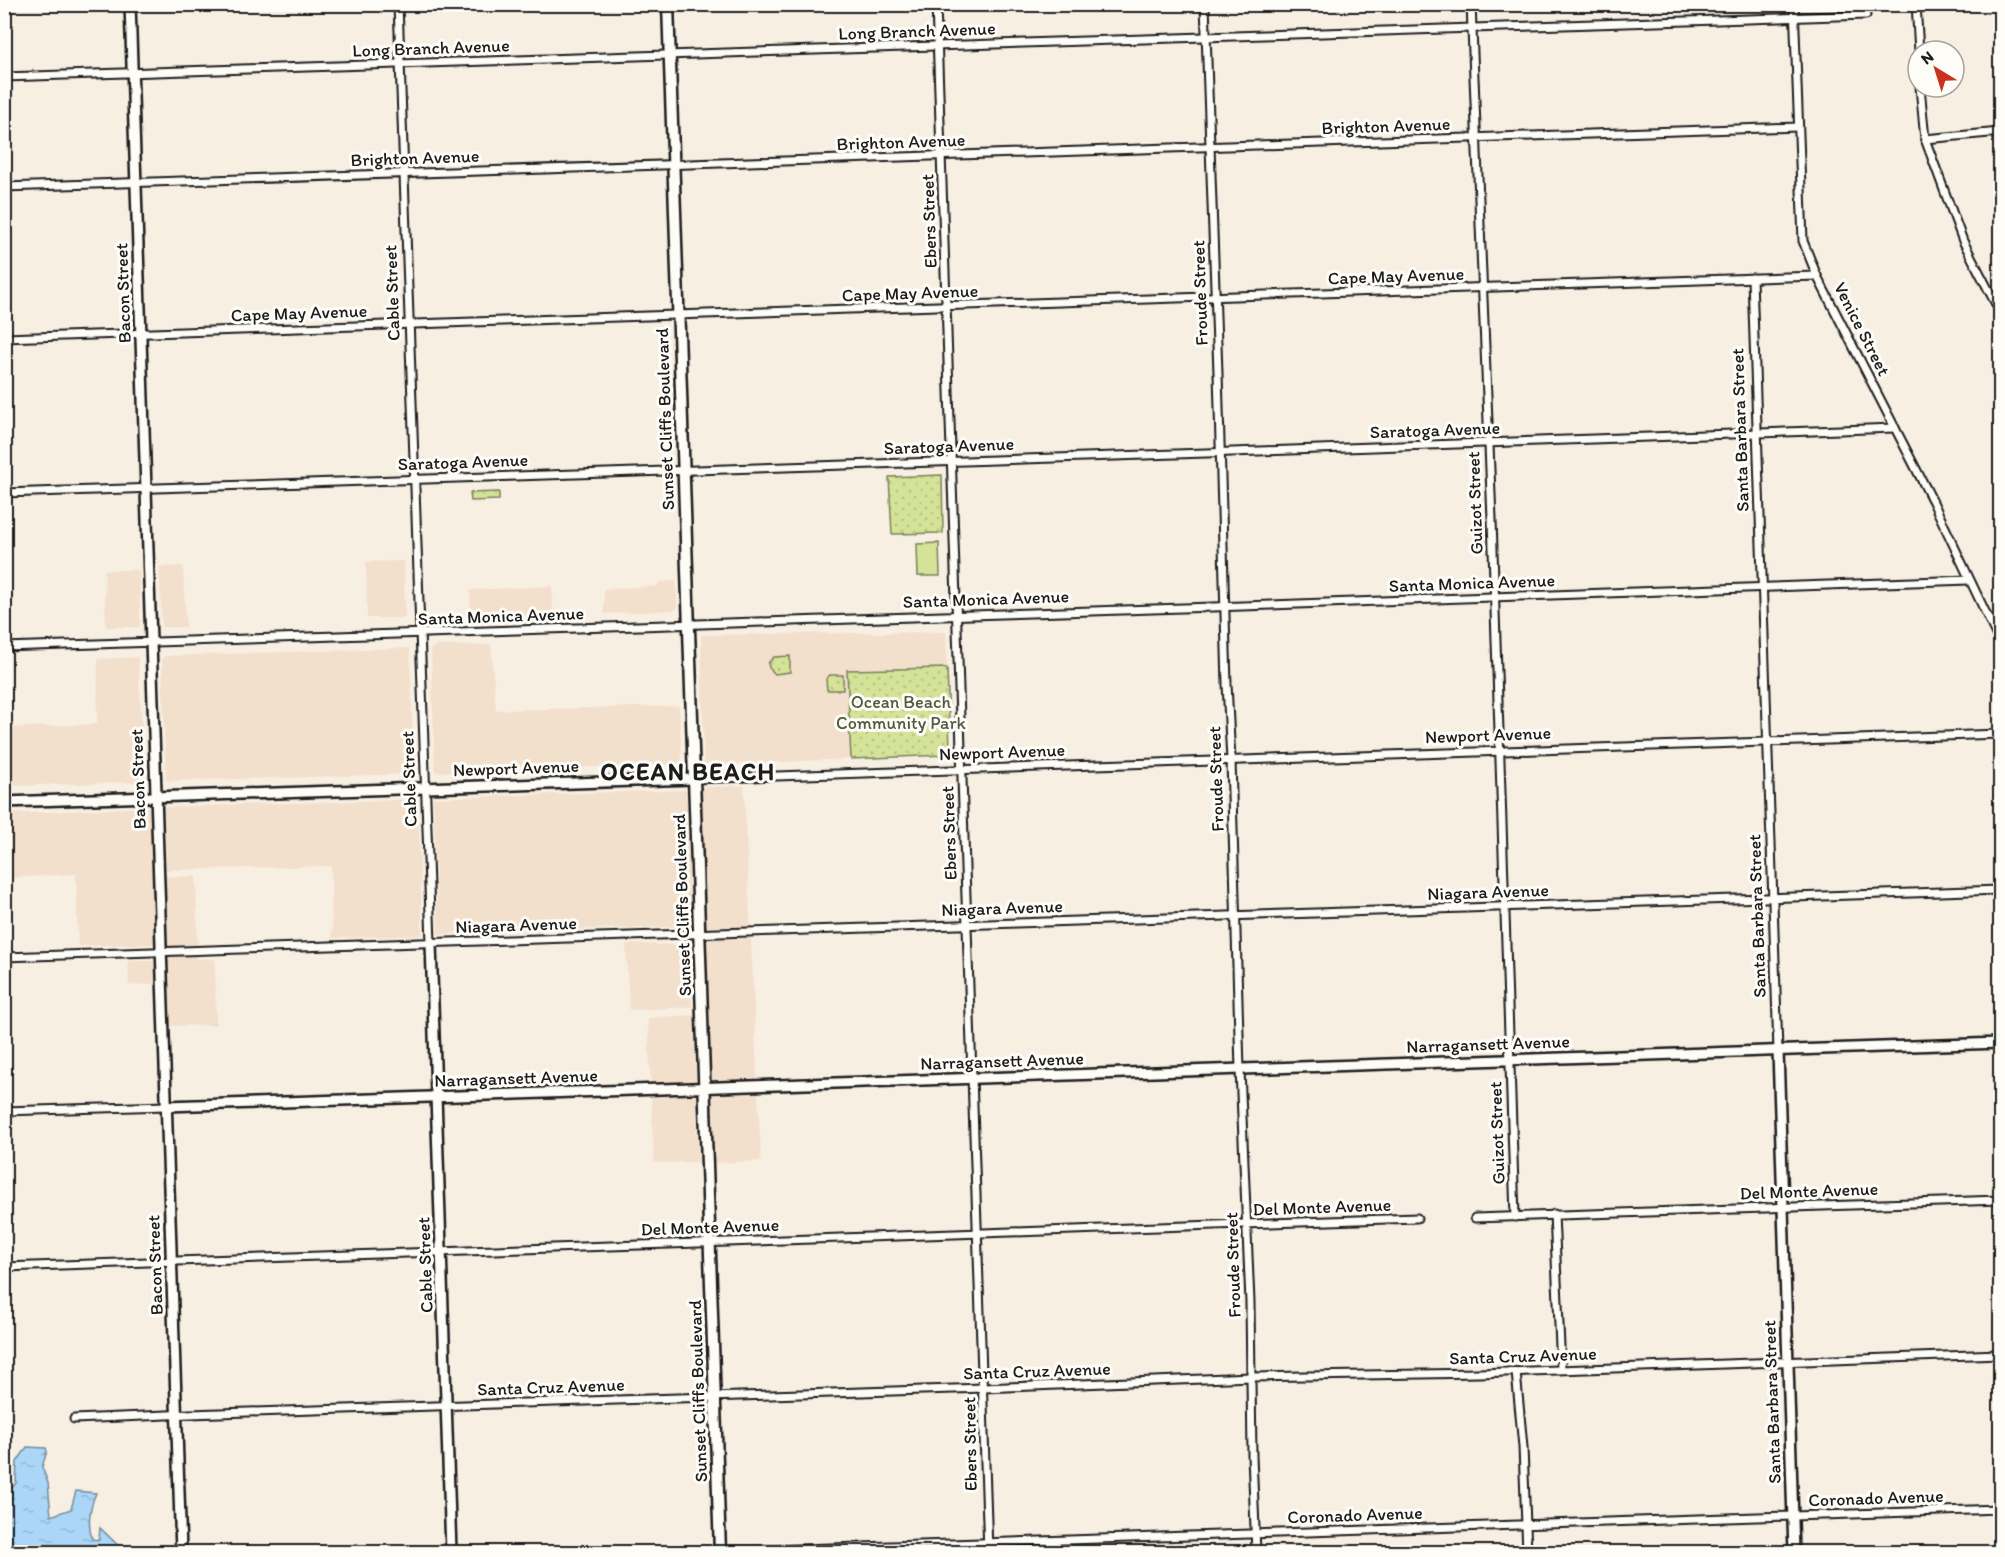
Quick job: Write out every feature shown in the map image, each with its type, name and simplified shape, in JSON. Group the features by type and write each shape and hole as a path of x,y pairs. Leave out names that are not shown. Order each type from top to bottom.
{"main road":[{"name":"Sunset Cliffs Boulevard","path":"668,4 720,1552"}],"street":[{"name":"Bacon Street","path":"130,4 180,1552"},
{"name":"Cable Street","path":"398,4 451,1552"},
{"name":"Ebers Street","path":"936,4 948,306 951,460 988,1552"},
{"name":"Froude Street","path":"1205,4 1240,1070 1250,1302 1256,1552"},
{"name":"Guizot Street","path":"1471,4 1515,1217"},
{"name":"Venice Street","path":"1794,4 1803,241 1817,276 2001,643"},
{"path":"1916,4 1917,39"},
{"name":"Long Branch Avenue","path":"4,77 1866,15"},
{"path":"1921,99 1925,139 1963,241 2001,312"},
{"name":"Brighton Avenue","path":"4,187 1798,127"},
{"path":"1925,139 2001,132"},
{"name":"Cape May Avenue","path":"4,338 1817,276"},
{"name":"Santa Barbara Street","path":"1752,278 1794,1552"},
{"name":"Saratoga Avenue","path":"4,493 1895,428"},
{"name":"Santa Monica Avenue","path":"4,647 1969,580"},
{"name":"Newport Avenue","path":"4,802 2001,734"},
{"name":"Niagara Avenue","path":"4,957 2001,890"},
{"name":"Narragansett Avenue","path":"4,1111 2001,1043"},
{"name":"Del Monte Avenue","path":"1475,1218 2001,1200"},
{"path":"1554,1214 1561,1369"},
{"name":"Del Monte Avenue","path":"4,1267 1417,1218"},
{"name":"Santa Cruz Avenue","path":"74,1419 1251,1377 1516,1372 2001,1354"},
{"path":"1516,1372 1523,1446 1527,1552"},
{"name":"Coronado Avenue","path":"710,1552 2001,1509"}],"shaded area":[{"path":"404,561 405,618 367,618 366,562"},
{"path":"183,566 186,627 162,627 159,567"},
{"path":"104,570 139,570 140,627 106,627"},
{"path":"676,581 677,608 675,610 604,614 604,589 658,586 658,582"},
{"path":"552,586 553,614 471,619 470,590"},
{"path":"946,632 947,668 848,670 851,759 704,765 701,635"},
{"path":"491,645 496,710 679,706 682,764 435,772 431,649 436,646"},
{"path":"408,648 410,651 414,770 411,774 168,781 166,779 162,658 165,656"},
{"path":"138,657 145,782 5,786 5,728 97,724 98,659"},
{"path":"744,786 761,1161 714,1163 700,787"},
{"path":"686,790 691,926 438,934 433,798"},
{"path":"418,799 422,935 332,938 331,866 166,870 164,807"},
{"path":"151,807 155,944 78,946 76,874 5,878 5,814"},
{"path":"196,876 198,959 215,959 216,1025 170,1026 166,877"},
{"path":"626,944 685,945 689,953 692,1007 629,1010"},
{"path":"128,961 156,961 156,984 129,985"},
{"path":"694,1015 698,1162 654,1163 648,1018"}],"green space":[{"path":"942,475 943,533 892,534 889,477"},
{"path":"499,492 499,500 471,501 470,493"},
{"path":"939,543 940,576 918,576 917,544"},
{"path":"790,656 790,672 775,674 769,668 768,663 774,657"},
{"name":"Ocean Beach Community Park","path":"947,668 950,750 945,755 851,759 847,670"},
{"path":"830,675 843,675 843,690 827,690 826,679"}],"water":[{"path":"27,1447 46,1448 42,1467 48,1483 51,1516 71,1509 76,1491 96,1493 90,1516 92,1539 99,1540 100,1528 125,1552 5,1552 5,1489 10,1490 16,1483 17,1462"}],"district":[{"name":"OCEAN BEACH","path":"688,771"}]}
